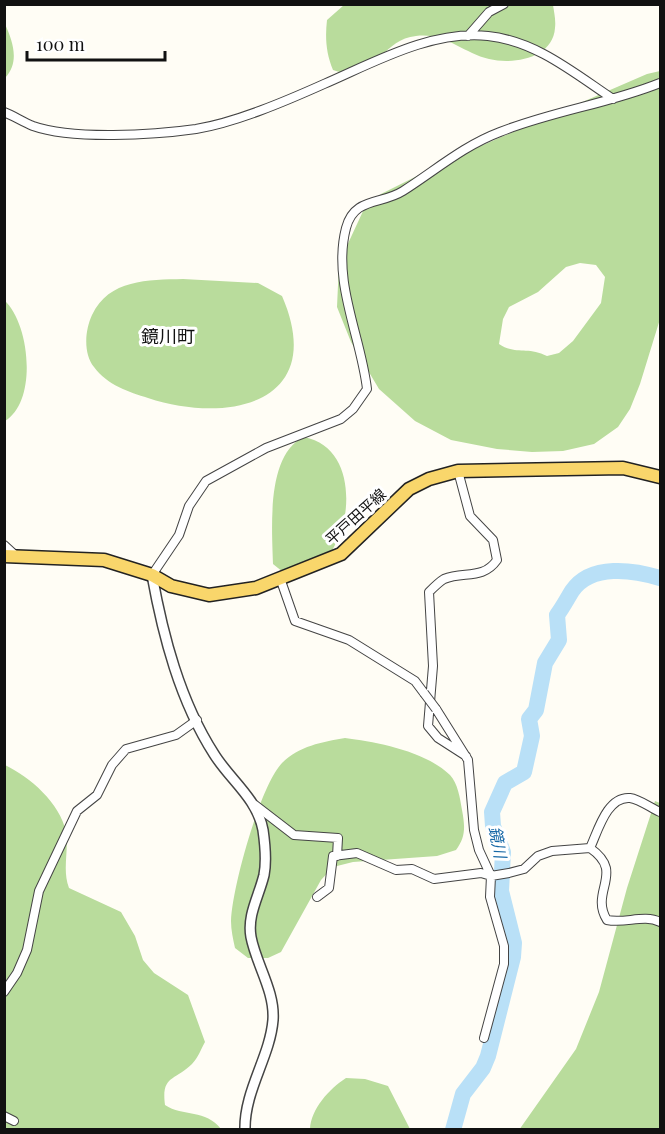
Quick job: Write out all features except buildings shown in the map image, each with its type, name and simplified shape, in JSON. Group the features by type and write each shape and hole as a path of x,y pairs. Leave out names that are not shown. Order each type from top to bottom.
{"main road":[{"name":"平戸田平線","path":"10,556 104,560 152,575 171,586 209,596 256,588 341,554 409,489 429,479 458,471 623,468 660,477"}],"street":[{"path":"468,36 489,12 504,4"},
{"path":"4,112 33,126 58,131 142,133 197,129 243,115 323,85 402,50 438,40 468,36 488,36 511,41 544,54 613,99"},
{"path":"337,856 338,838 294,835 255,805 214,755 168,654 152,575 180,535 189,506 206,481 266,448 341,419 353,409 367,389 350,318 345,276 343,248 351,214 362,204 401,192 440,163 500,131 613,99 660,83"},
{"path":"458,471 470,516 493,540 497,560 492,567 479,574 444,579 429,592 433,666 428,726 438,738 466,756"},
{"path":"4,545 10,556"},
{"path":"280,578 296,621 318,631 349,640 415,681 466,756 472,780 474,830 479,850 491,876 490,897 504,946 504,964 484,1038"},
{"path":"4,992 27,950 39,891 77,811 97,795 112,765 126,749 176,735 197,720"},
{"path":"590,848 610,807 617,800 631,798 660,812"},
{"path":"245,1130 254,1086 274,1018 270,994 251,937 252,909 264,873 266,851 255,805"},
{"path":"317,897 328,888 333,856 357,854 396,870 412,868 434,879 481,873 491,876 509,873 524,869 538,856 552,851 590,848 604,857 607,867 602,911 607,920 616,922 652,918 660,922"},
{"path":"4,1116 14,1121"}],"green space":[{"path":"344,5 553,5 555,28 553,38 540,53 520,60 489,59 436,37 416,36 403,39 393,45 369,67 359,72 348,73 333,70 326,39 327,20"},
{"path":"5,24 14,59 10,72 5,78"},
{"path":"660,71 660,319 640,384 630,409 618,427 594,444 563,451 532,452 497,449 451,440 415,421 379,389 351,342 337,307 339,263 364,209 381,194 453,158 647,74","holes":["580,263 596,265 605,277 601,303 573,341 559,353 547,356 533,351 510,349 499,344 503,319 509,307 538,292 566,267"]},
{"path":"183,279 258,283 282,296 293,332 292,360 281,382 263,397 239,406 210,408 179,406 126,390 105,379 94,367 88,355 88,327 99,303 108,294 143,281"},
{"path":"4,300 13,311 20,326 27,362 22,397 15,411 5,421"},
{"path":"304,437 317,441 336,458 345,481 346,508 341,532 324,564 288,576 273,564 274,494 277,475 283,459 292,446"},
{"path":"345,738 400,749 428,760 450,775 457,787 461,805 464,826 462,841 456,850 437,856 353,862 333,867 321,880 281,952 268,958 248,958 235,948 231,921 242,863 256,814 265,793 282,763 296,752"},
{"path":"5,765 24,776 43,792 63,821 66,832 66,874 69,888 121,912 135,936 143,960 154,973 188,995 205,1042 192,1064 167,1083 164,1095 165,1105 172,1109 208,1118 221,1129 5,1130"},
{"path":"655,801 660,803 660,1129 519,1130 576,1049 599,992 627,888"},
{"path":"346,1078 365,1079 388,1086 410,1129 310,1129 317,1107 333,1088"}],"waterway":[{"name":"鏡川","path":"453,1130 463,1094 483,1068 488,1056 513,957 514,943 501,891 503,852 493,826 492,812 505,783 524,772 532,736 529,719 536,710 545,663 559,640 557,615 580,582 601,572 626,571 660,578"}],"district":[{"name":"鏡川町","path":"168,337"}]}
